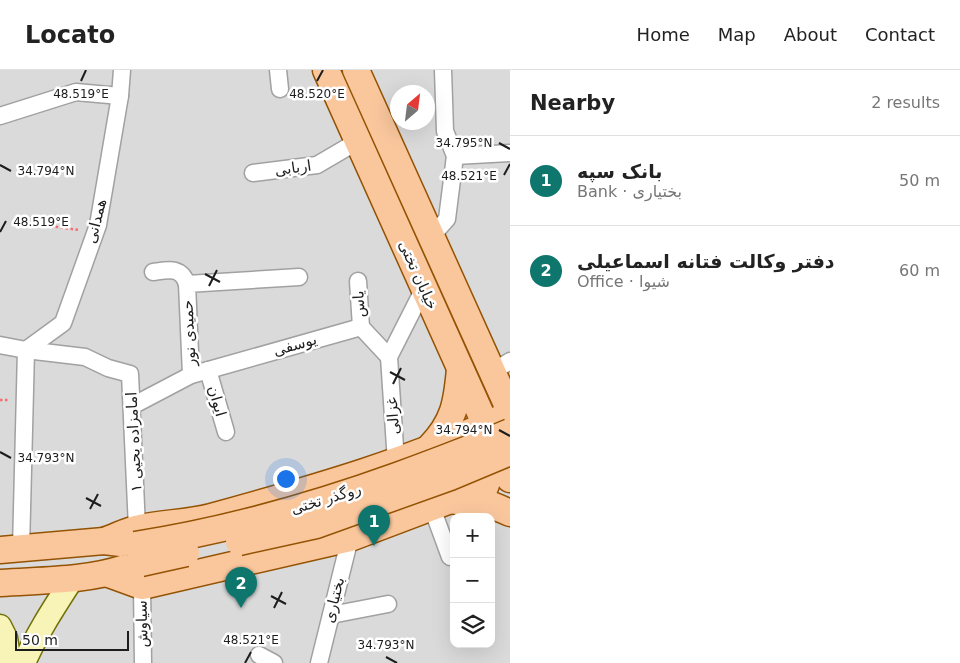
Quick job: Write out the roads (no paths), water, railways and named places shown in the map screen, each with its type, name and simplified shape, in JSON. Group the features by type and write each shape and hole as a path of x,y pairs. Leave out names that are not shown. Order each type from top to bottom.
{"main road":[{"name":"خیابان تختی","path":"326,70 460,369 498,428 510,479"},
{"name":"خیابان تختی","path":"356,70 432,237 502,375 510,412"},
{"path":"428,448 441,435 450,422 458,391 460,369"},
{"path":"0,583 109,574 202,519 314,489 396,462 461,435 498,428 510,412"},
{"name":"روگذر تختی","path":"139,555 340,496 465,451 498,428"},
{"path":"10,549 104,541 139,555 350,538 485,486 490,476 491,463 487,453 472,438 461,435"},
{"name":"روگذر تختی","path":"139,555 316,525 450,477 510,452"},
{"path":"439,505 460,500 474,501 486,503 510,514"}],"street":[{"name":"همدانی","path":"26,350 63,323 98,225 120,96 122,70"},
{"path":"278,70 280,89"},
{"path":"432,237 447,219 455,156 445,131 443,70"},
{"path":"0,116 76,92 120,96"},
{"name":"اربابی","path":"253,173 316,165 358,141"},
{"path":"455,156 510,153"},
{"path":"153,272 171,270 179,272 187,284"},
{"name":"حمیدی نور","path":"191,375 187,284 299,276"},
{"name":"یاس","path":"358,281 361,327"},
{"name":"غزالی","path":"396,462 390,357 424,288"},
{"path":"361,327 390,357"},
{"name":"یوسفی","path":"132,406 191,375 361,327"},
{"path":"0,345 26,350 10,549"},
{"name":"امامزاده یحیی ۱","path":"26,350 85,357 108,368 130,374 139,555"},
{"name":"ایوان","path":"208,370 226,432"},
{"path":"439,505 450,557"},
{"name":"بختیاری","path":"318,663 350,538"},
{"name":"سیاوش","path":"139,555 143,663"},
{"path":"24,663 34,640 73,578"},
{"path":"331,615 388,604"},
{"path":"10,663 3,632 27,635 34,640"},
{"path":"259,655 274,663"}],"place":[{"name":"بانک سپه","path":"374,546"},
{"name":"دفتر وکالت فتانه اسماعیلی","path":"241,608"}]}
